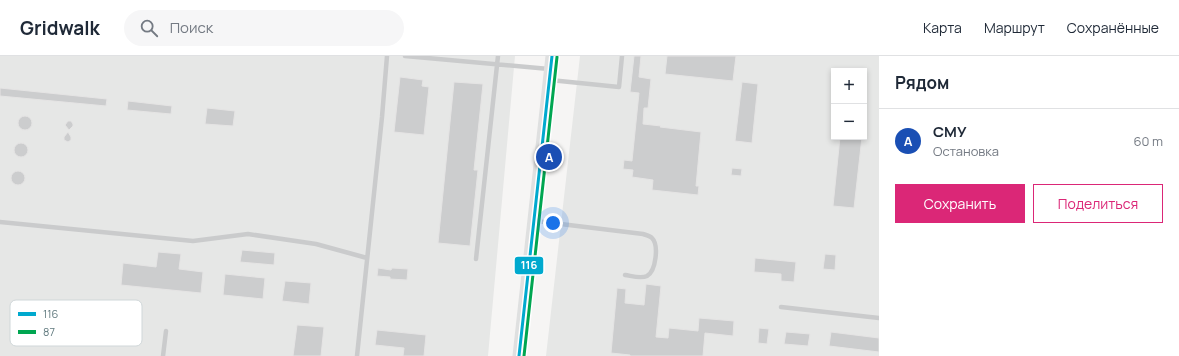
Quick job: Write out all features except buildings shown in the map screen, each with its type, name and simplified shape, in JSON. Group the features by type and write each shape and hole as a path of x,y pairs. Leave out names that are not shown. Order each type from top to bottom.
{"main road":[{"path":"520,356 552,56"}],"lane":[{"path":"357,356 387,56"},
{"path":"405,56 497,64 619,87 622,56"},
{"path":"476,258 498,56"},
{"path":"534,221 643,234 651,237 656,244 656,254 652,272 646,276 640,277 625,275"},
{"path":"0,222 193,241 248,234 316,244 367,258"},
{"path":"558,224 562,230"},
{"path":"781,307 879,318"},
{"path":"164,356 166,332"}],"shaded area":[{"path":"0,56 515,56 488,356 0,356"},
{"path":"580,56 879,56 879,356 546,356"}],"transit line":[{"name":"116","path":"519,356 552,56"},
{"name":"87","path":"524,356 557,57"}],"place":[{"name":"СМУ","path":"549,157"}]}
